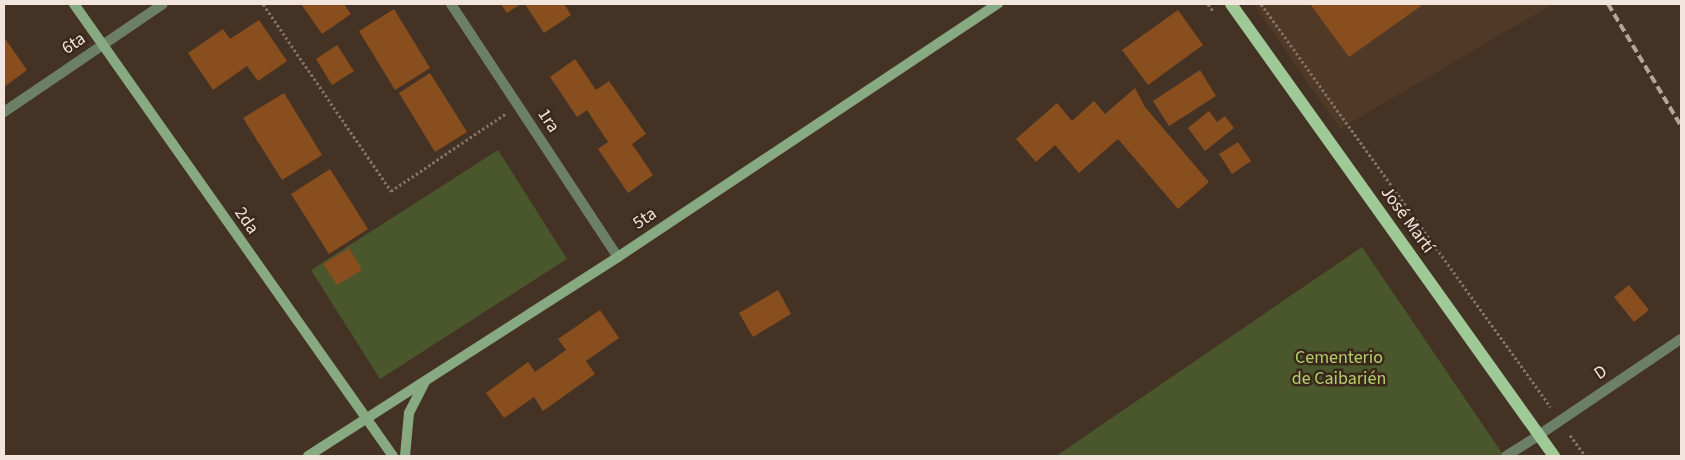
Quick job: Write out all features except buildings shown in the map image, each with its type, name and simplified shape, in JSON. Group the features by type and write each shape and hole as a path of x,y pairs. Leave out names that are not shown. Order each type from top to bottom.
{"main road":[{"name":"José Martí","path":"1231,4 1554,456"}],"street":[{"name":"2da","path":"74,4 393,456"},
{"name":"6ta","path":"4,112 163,4"},
{"name":"1ra","path":"451,4 618,257"},
{"name":"5ta","path":"308,456 618,257 998,4"},
{"name":"D","path":"1506,456 1681,339"},
{"path":"406,456 409,413 426,380"}],"path":[{"path":"263,4 391,191 518,106"},
{"path":"1261,4 1586,456"}],"shaded area":[{"path":"1253,4 1553,4 1340,129"}],"green space":[{"path":"498,150 567,259 380,379 311,270"},
{"name":"Cementerio de Caibarién","path":"1362,247 1504,456 1056,456"}],"railway":[{"path":"1608,4 1681,126"}]}
